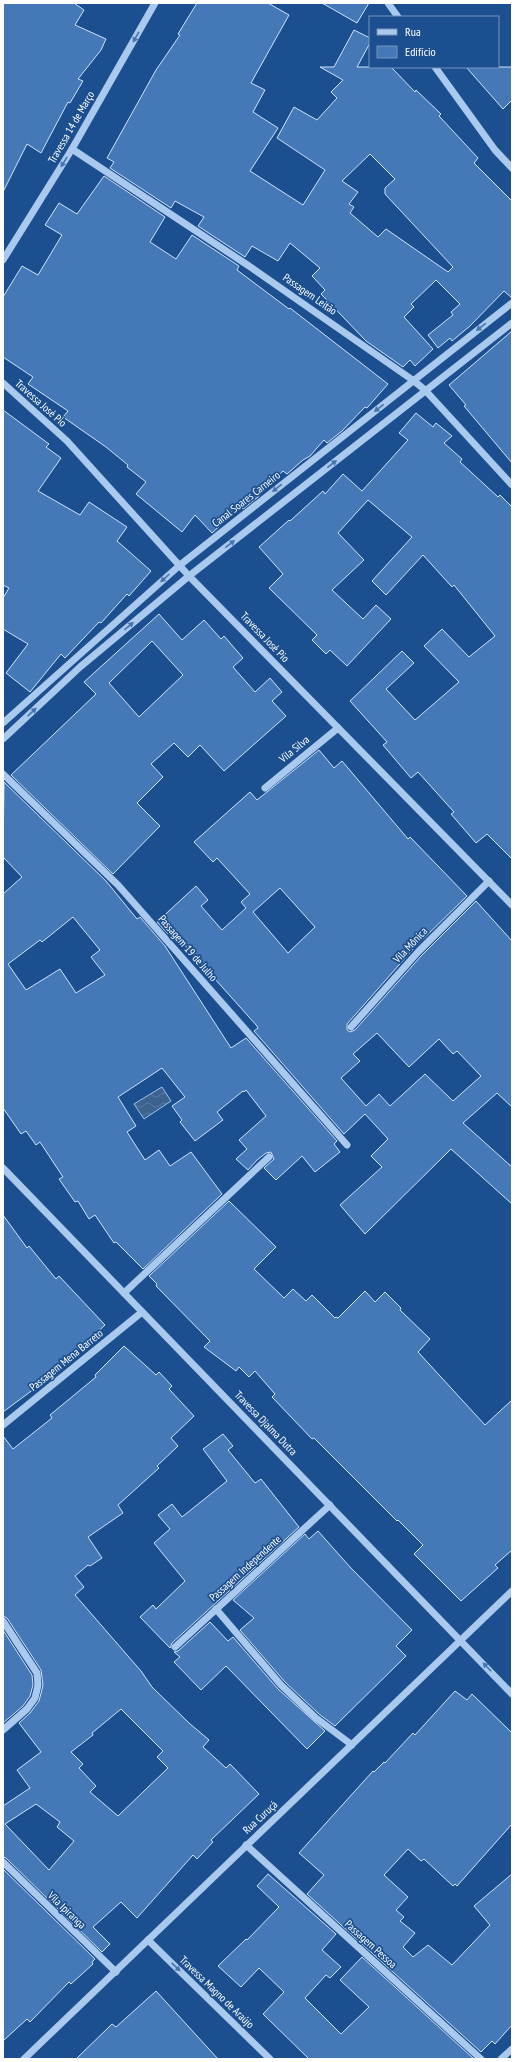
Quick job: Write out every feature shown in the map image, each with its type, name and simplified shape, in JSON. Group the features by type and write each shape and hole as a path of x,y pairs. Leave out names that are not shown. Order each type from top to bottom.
{"street":[{"name":"Travessa 14 de Março","path":"3,260 72,149 155,3"},
{"path":"388,3 397,16"},
{"path":"436,68 495,150 512,168"},
{"name":"Passagem Leitão","path":"72,149 249,266 414,380 425,390 512,485"},
{"name":"Canal Soares Carneiro","path":"3,723 180,565 512,303"},
{"path":"3,738 80,667 189,576 512,323"},
{"name":"Travessa José Pio","path":"3,383 67,441 189,576 512,906"},
{"name":"Vila Silva","path":"265,788 338,728"},
{"name":"Passagem 19 de Julho","path":"3,774 118,885 347,1145"},
{"name":"Vila Mônica","path":"351,1027 418,952 489,881"},
{"path":"124,1293 268,1157"},
{"name":"Travessa Djalma Dutra","path":"3,1168 512,1694"},
{"name":"Passagem Mena Barreto","path":"3,1425 142,1312"},
{"name":"Passagem Independente","path":"174,1647 330,1505"},
{"name":"Rua Curuçá","path":"24,2059 512,1592"},
{"path":"216,1609 281,1685 316,1718 352,1745"},
{"path":"3,1620 37,1672 38,1686 35,1698 27,1709 3,1730"},
{"name":"Passagem Pessoa","path":"246,1845 481,2059"},
{"name":"Vila Ipiranga","path":"3,1862 116,1972"},
{"name":"Travessa Magno de Araújo","path":"148,1940 270,2059"},
{"path":"501,2059 512,2049"}],"water":[{"path":"162,1087 171,1101 144,1119 134,1104"}],"building":[{"path":"3,3 74,3 84,10 75,25 106,39 101,50 78,79 83,81 70,103 68,102 41,153 27,144 3,192"},
{"path":"197,3 268,3 289,15 251,83 265,90 253,112 278,128 250,171 303,205 325,170 277,138 294,107 317,120 337,98 331,92 343,80 320,67 334,67 354,30 369,38 369,45 357,67 392,68 415,92 416,90 441,114 439,116 478,158 474,163 512,201 512,298 504,291 470,326 452,341 450,338 438,348 428,335 453,315 451,312 460,304 436,280 411,304 414,307 404,317 433,349 415,366 410,360 403,367 366,341 321,294 325,290 312,276 320,268 290,243 278,261 252,246 245,257 198,226 204,217 175,201 171,208 110,168 114,162 107,158 156,70 180,35 178,34","holes":["370,154 395,179 385,188 385,194 453,267 448,272 386,229 378,237 350,213 354,207 349,204 358,192 342,181"]},
{"path":"322,3 369,3 357,23"},
{"path":"512,67 512,100 503,109 467,68"},
{"path":"104,176 165,217 150,242 176,259 192,235 239,266 237,270 289,309 290,308 388,384 367,408 365,407 342,431 327,443 324,440 310,456 287,474 283,471 258,497 243,509 241,507 212,533 195,515 182,532 136,494 146,482 127,467 128,465 106,447 63,417 68,411 28,384 33,377 3,357 3,297 22,266 38,275 62,235 45,225 59,203 77,214"},
{"path":"512,331 512,463 464,406 466,405 449,385"},
{"path":"3,410 49,444 46,447 61,458 38,491 80,515 89,502 127,527 117,541 151,571 129,596 127,594 101,623 99,622 65,658 61,654 30,692 6,673 28,644 3,629 3,598 9,588 3,585"},
{"path":"416,413 433,427 436,423 452,436 444,443 462,459 460,462 498,497 500,495 512,507 512,859 487,834 476,843 451,814 454,812 418,772 411,778 383,745 387,742 350,701 402,651 414,663 386,689 415,720 459,682 424,646 442,629 469,657 495,636 454,585 452,587 423,555 386,595 372,581 412,537 368,500 338,533 364,560 332,590 363,619 376,605 391,619 347,666 330,650 326,654 312,640 317,635 269,588 283,574 259,547 323,491 325,494 343,474 362,491 408,440 399,433"},
{"path":"159,614 182,640 204,620 221,639 224,636 243,658 233,667 255,692 270,678 282,692 272,701 286,716 224,771 200,745 188,757 174,743 151,764 163,777 137,803 160,826 113,874 11,775 96,694 84,682","holes":["152,641 183,675 139,717 109,683"]},
{"path":"319,750 334,768 342,761 408,839 410,837 467,896 414,948 347,1024 347,1030 350,1032 355,1030 422,955 476,901 512,941 512,1107 497,1093 463,1123 512,1167 512,1204 451,1149 365,1234 340,1205 382,1167 371,1156 388,1139 365,1114 344,1134 254,1031 258,1028 257,1026 172,931 168,934 157,922 196,886 208,900 201,906 222,930 246,908 241,902 250,894 217,858 213,862 194,842 250,792 257,800","holes":["280,888 315,927 288,953 253,912","377,1033 409,1067 439,1039 453,1054 457,1051 481,1076 453,1101 425,1074 390,1106 379,1094 366,1106 341,1078 360,1061 353,1054"]},
{"path":"4,782 106,881 137,919 140,917 165,946 231,1048 246,1038 337,1141 334,1144 340,1152 315,1172 302,1156 276,1180 264,1168 274,1159 271,1152 266,1153 257,1160 248,1170 236,1159 247,1149 239,1140 266,1116 246,1090 217,1112 223,1120 195,1141 180,1122 182,1120 172,1106 185,1097 162,1068 118,1097 136,1126 127,1132 145,1160 159,1150 170,1166 191,1152 222,1194 143,1269 116,1242 114,1243 95,1215 89,1219 78,1201 75,1202 59,1179 63,1177 40,1142 36,1145 26,1131 21,1134 3,1108 3,894 22,877 3,857","holes":["73,917 100,950 91,957 105,975 76,993 60,969 26,990 8,964 40,940 42,942"]},
{"path":"229,1201 276,1247 254,1269 284,1298 293,1289 306,1301 312,1295 335,1318 338,1318 365,1291 375,1302 385,1292 401,1308 400,1310 430,1339 418,1352 485,1425 512,1400 512,1550 495,1565 498,1568 461,1601 414,1554 423,1545 314,1438 312,1439 272,1397 275,1394 255,1371 249,1377 239,1367 236,1371 204,1347 210,1341 156,1286 157,1284 149,1276"},
{"path":"3,1215 27,1248 29,1246 56,1279 59,1276 105,1325 34,1389 3,1412"},
{"path":"124,1346 156,1375 159,1372 172,1386 169,1389 194,1416 171,1438 178,1446 157,1466 159,1468 118,1505 123,1513 88,1537 102,1558 90,1566 88,1565 75,1576 84,1587 75,1595 141,1671 152,1687 209,1740 203,1747 226,1768 230,1764 259,1794 211,1840 213,1842 197,1859 193,1855 137,1918 121,1902 93,1927 110,1944 102,1952 6,1858 3,1857 3,1806 30,1788 17,1770 41,1752 19,1723 30,1713 39,1701 43,1685 41,1670 7,1618 3,1616 3,1436 13,1449 52,1418 50,1415 96,1377 95,1375","holes":["121,1709 163,1751 157,1757 168,1768 118,1816 90,1792 96,1786 79,1768 83,1764 71,1752 93,1735 92,1733","36,1804 60,1822 57,1827 74,1841 49,1870 5,1824"]},
{"path":"223,1434 233,1446 228,1450 255,1483 261,1479 299,1527 172,1643 170,1648 140,1617 153,1605 156,1609 185,1581 154,1543 170,1529 158,1515 172,1504 182,1517 227,1481 203,1449"},
{"path":"318,1531 350,1567 412,1630 396,1646 406,1656 335,1726 319,1714 285,1682 240,1630 254,1618 233,1600 305,1534 309,1539"},
{"path":"210,1622 228,1641 233,1637 278,1689 325,1731 307,1749 226,1666 201,1690 174,1662 180,1657 174,1652 178,1651"},
{"path":"3,1630 32,1675 33,1685 30,1696 23,1706 3,1723"},
{"path":"455,1691 467,1700 472,1694 512,1733 512,1824 457,1886 455,1884 453,1886 424,1859 421,1861 408,1849 384,1875 408,1897 396,1910 404,1917 400,1921 415,1933 403,1947 413,1957 428,1945 452,1965 490,1925 474,1906 512,1874 512,2025 495,2044 492,2041 481,2052 307,1894 324,1875 299,1853 373,1771 374,1772 384,1762 385,1763 413,1733 415,1735"},
{"path":"3,1869 95,1959 92,1962 93,1964 71,1984 69,1982 30,2022 27,2019 3,2041"},
{"path":"268,1874 336,1934 322,1950 341,1967 330,1978 326,1975 305,1998 341,2034 369,2007 340,1980 362,1957 474,2059 309,2059 263,2014 284,1992 259,1968 241,1987 218,1966 246,1939 247,1940 279,1907 257,1886"},
{"path":"156,1991 218,2059 76,2059 112,2024 116,2027"}]}
